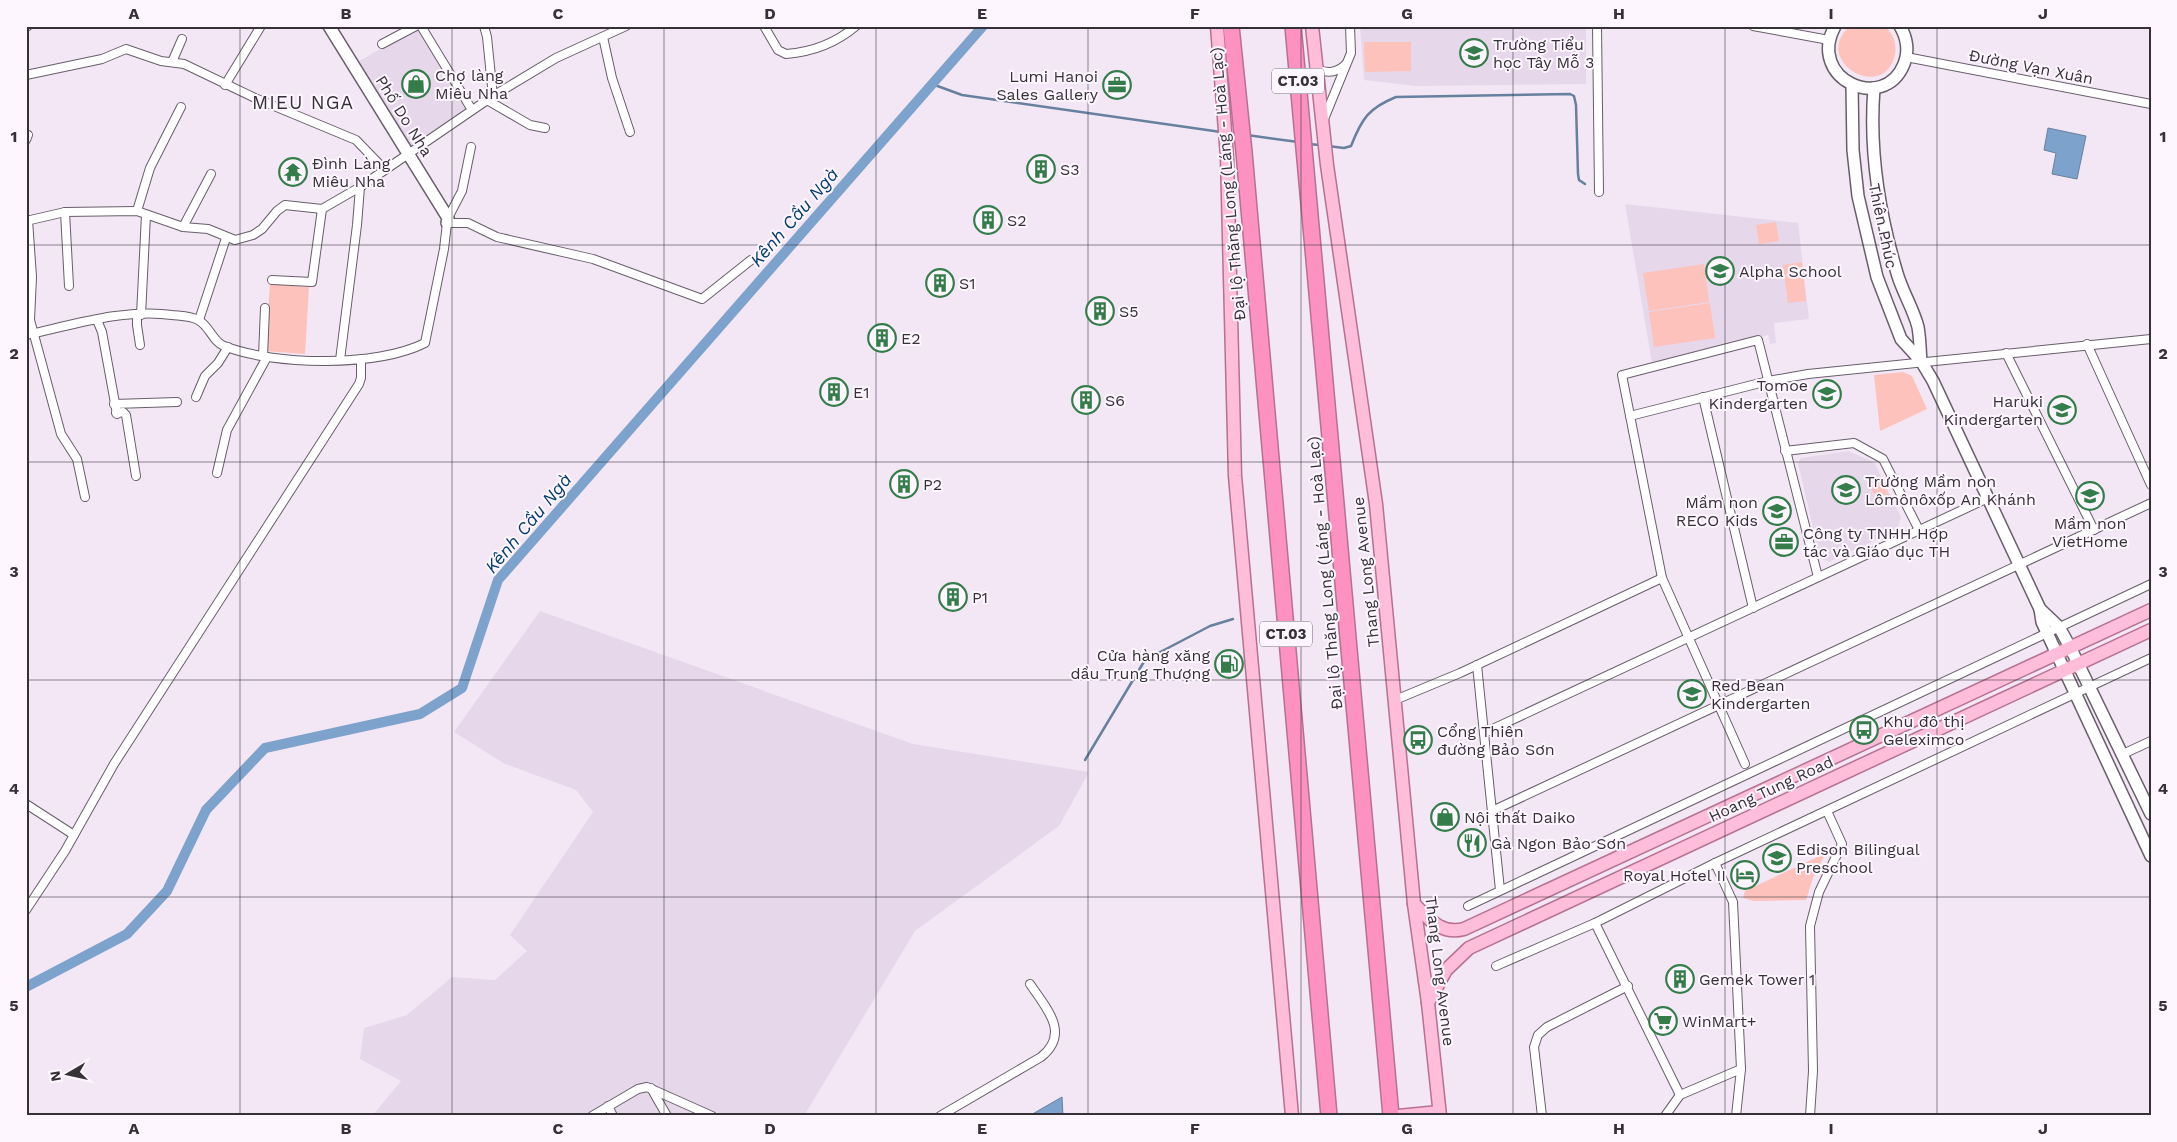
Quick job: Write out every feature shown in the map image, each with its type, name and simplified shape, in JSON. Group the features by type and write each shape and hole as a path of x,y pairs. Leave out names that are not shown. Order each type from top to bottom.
{"highway":[{"name":"Đại lộ Thăng Long (Láng - Hoà Lạc)","path":"1231,26 1244,152 1329,1116"},
{"name":"Đại lộ Thăng Long (Láng - Hoà Lạc)","path":"1293,26 1391,1116"}],"main road":[{"path":"1216,26 1227,157 1236,482 1292,1116"},
{"name":"Thang Long Avenue","path":"1312,26 1327,166 1376,504 1414,904 1428,1004 1439,1114"},
{"name":"Hoang Tung Road","path":"1414,904 1442,929 1456,931 1464,929 2151,610"},
{"name":"Hoang Tung Road","path":"1428,1004 1446,970 1469,948 2151,630"},
{"path":"1398,1116 1439,1114"}],"street":[{"path":"226,85 261,26"},
{"name":"Phố Do Nha","path":"329,26 448,221"},
{"path":"382,44 416,26"},
{"path":"421,26 472,110"},
{"path":"484,26 487,36 490,98"},
{"path":"85,498 77,459 61,434 30,334 32,277 27,221 65,212 136,211 183,227 208,229 226,238 235,240 253,235 286,206 322,210 360,187 490,98 556,58 626,26"},
{"path":"764,26 778,50 786,54 820,47 840,38 856,26"},
{"path":"1322,126 1351,53 1350,26"},
{"path":"1597,26 1598,192"},
{"path":"1753,26 1829,40"},
{"path":"1835,26 1829,40 1829,55 1834,70 1852,85 1867,88 1882,86 1900,71 1906,57 1907,42 1900,26"},
{"path":"603,37 612,78 630,132"},
{"path":"172,62 182,39"},
{"path":"26,75 102,59 126,50 161,61 172,62 201,71 226,85 356,140 384,169"},
{"name":"Đường Vạn Xuân","path":"1906,57 2151,104"},
{"path":"1316,69 1332,73 1348,62"},
{"name":"Thiên Phúc","path":"1852,85 1853,150 1863,226 1877,277 1901,339 1921,361 1936,387 2040,609 2042,622 2066,669 2151,856"},
{"name":"Thiên Phúc","path":"1874,88 1872,115 1874,145 1883,219 1897,275 1918,326 1921,361"},
{"path":"490,98 530,124 545,128"},
{"path":"136,211 150,168 181,107"},
{"path":"30,334 126,314 170,315 199,320 222,346 265,357 340,360 361,359 409,351 425,343 448,221 462,190 471,147"},
{"path":"183,227 211,174"},
{"path":"340,360 360,187"},
{"path":"272,280 312,282 322,210"},
{"path":"65,212 69,286"},
{"path":"140,345 136,325 139,315 146,215"},
{"path":"448,221 468,224 497,237 593,258 702,299 751,260"},
{"path":"199,320 226,238"},
{"path":"217,473 228,430 265,357 265,308"},
{"path":"97,320 102,332 116,414 123,412 126,415 136,476"},
{"path":"1630,416 1768,381 1808,374 2087,344 2151,339"},
{"path":"1745,764 1662,578 1622,375 1758,340 1818,578"},
{"path":"2087,344 2151,485"},
{"path":"196,397 205,376 218,363 228,348"},
{"path":"2006,353 2094,530"},
{"path":"26,910 74,835 114,764 359,384 361,378 361,359"},
{"path":"1703,397 1753,608"},
{"path":"114,404 177,402"},
{"path":"1785,451 1854,443 1883,459 1919,530"},
{"path":"1484,733 1988,498"},
{"path":"1492,811 2151,502"},
{"path":"1395,700 1477,665 1662,578"},
{"path":"1468,906 2151,584"},
{"name":"Thiên Phúc","path":"2040,609 2059,627 2151,814"},
{"path":"1496,966 1595,924 1716,863 2151,658"},
{"path":"1477,665 1500,890"},
{"path":"2123,754 2151,741"},
{"path":"2125,798 2140,792"},
{"path":"26,804 74,835"},
{"path":"1810,1116 1813,1071 1810,926 1820,892 1842,844 1827,811"},
{"path":"1716,863 1733,902 1741,1069 1736,1116"},
{"path":"1595,924 1628,986 1680,1094"},
{"path":"940,1116 1042,1057 1050,1049 1055,1036 1052,1017 1030,984"},
{"path":"1542,1116 1534,1047 1538,1035 1547,1027 1628,986"},
{"path":"1665,1116 1680,1094 1741,1069"},
{"path":"592,1116 638,1089 647,1086 712,1116"},
{"path":"651,1088 667,1116"},
{"path":"608,1106 613,1116"}],"shaded area":[{"name":"Chợ làng Miêu Nha","path":"421,26 473,107 410,148 359,61"},
{"name":"Trường Tiểu học Tây Mỗ 3","path":"1360,26 1586,26 1586,84 1416,86 1364,80"},
{"path":"1850,26 1884,26 1890,32 1894,38 1895,54 1889,69 1878,76 1866,76 1854,72 1844,63 1839,52 1840,39"},
{"path":"1364,42 1411,42 1411,71 1365,72"},
{"name":"Alpha School","path":"1625,204 1798,223 1809,319 1774,323 1776,343 1770,344 1768,335 1652,363"},
{"path":"1776,222 1779,241 1759,244 1756,225"},
{"path":"1802,262 1806,301 1788,303 1783,265"},
{"path":"1704,264 1709,302 1649,311 1643,273"},
{"path":"270,284 309,287 305,354 265,351"},
{"path":"1710,303 1715,338 1654,347 1649,312"},
{"path":"1903,372 1912,376 1927,409 1880,431 1874,375"},
{"name":"Trường Mầm non Lômônôxốp An Khánh","path":"1848,451 1874,462 1901,517 1897,530 1829,562 1820,558 1798,463 1801,458"},
{"path":"1881,480 1891,499 1879,505 1870,486"},
{"path":"540,611 913,744 1089,772 1059,826 915,931 804,1116 372,1116 401,1081 360,1059 364,1028 407,1015 452,977 495,980 527,951 510,935 593,812 576,790 505,764 454,732"},
{"path":"1826,853 1813,878 1806,900 1754,901 1743,898 1745,891"}],"water":[{"path":"2048,128 2086,136 2077,179 2052,174 2056,153 2044,150"},
{"path":"1062,1097 1063,1116 1029,1116"}],"waterway":[{"name":"Kênh Cầu Ngà","path":"26,987 127,934 167,891 206,810 265,748 420,714 462,688 498,580 983,26"},
{"path":"932,84 962,95 1221,132"},
{"path":"1328,146 1344,148 1351,146 1359,128 1368,115 1379,105 1396,97 1570,94 1574,96 1576,105 1578,174 1579,180 1585,184"},
{"path":"1247,135 1298,142"},
{"path":"1308,144 1320,145"},
{"path":"1085,760 1145,660 1210,626 1233,619"}],"place":[{"name":"Trường Tiểu học Tây Mỗ 3","path":"1474,53"},
{"name":"Chợ làng Miêu Nha","path":"416,84"},
{"name":"Lumi Hanoi Sales Gallery","path":"1117,85"},
{"name":"S3","path":"1041,169"},
{"name":"Đình Làng Miêu Nha","path":"293,172"},
{"name":"S2","path":"988,220"},
{"name":"Alpha School","path":"1720,271"},
{"name":"S1","path":"940,283"},
{"name":"S5","path":"1100,311"},
{"name":"E2","path":"882,338"},
{"name":"E1","path":"834,392"},
{"name":"Tomoe Kindergarten","path":"1827,394"},
{"name":"S6","path":"1086,400"},
{"name":"Haruki Kindergarten","path":"2062,410"},
{"name":"P2","path":"904,484"},
{"name":"Trường Mầm non Lômônôxốp An Khánh","path":"1846,490"},
{"name":"Mầm non VietHome","path":"2090,496"},
{"name":"Mầm non RECO Kids","path":"1777,511"},
{"name":"Công ty TNHH Hợp tác và Giáo dục TH","path":"1784,542"},
{"name":"P1","path":"953,597"},
{"name":"Cửa hàng xăng dầu Trung Thượng","path":"1229,664"},
{"name":"Red Bean Kindergarten","path":"1692,694"},
{"name":"Khu đô thị Geleximco","path":"1864,730"},
{"name":"Cổng Thiên đường Bảo Sơn","path":"1418,740"},
{"name":"Nội thất Daiko","path":"1445,817"},
{"name":"Gà Ngon Bảo Sơn","path":"1472,843"},
{"name":"Edison Bilingual Preschool","path":"1777,858"},
{"name":"Royal Hotel II","path":"1745,875"},
{"name":"Gemek Tower 1","path":"1680,979"},
{"name":"WinMart+","path":"1663,1021"}],"district":[{"name":"MIEU NGA","path":"303,102"}]}
